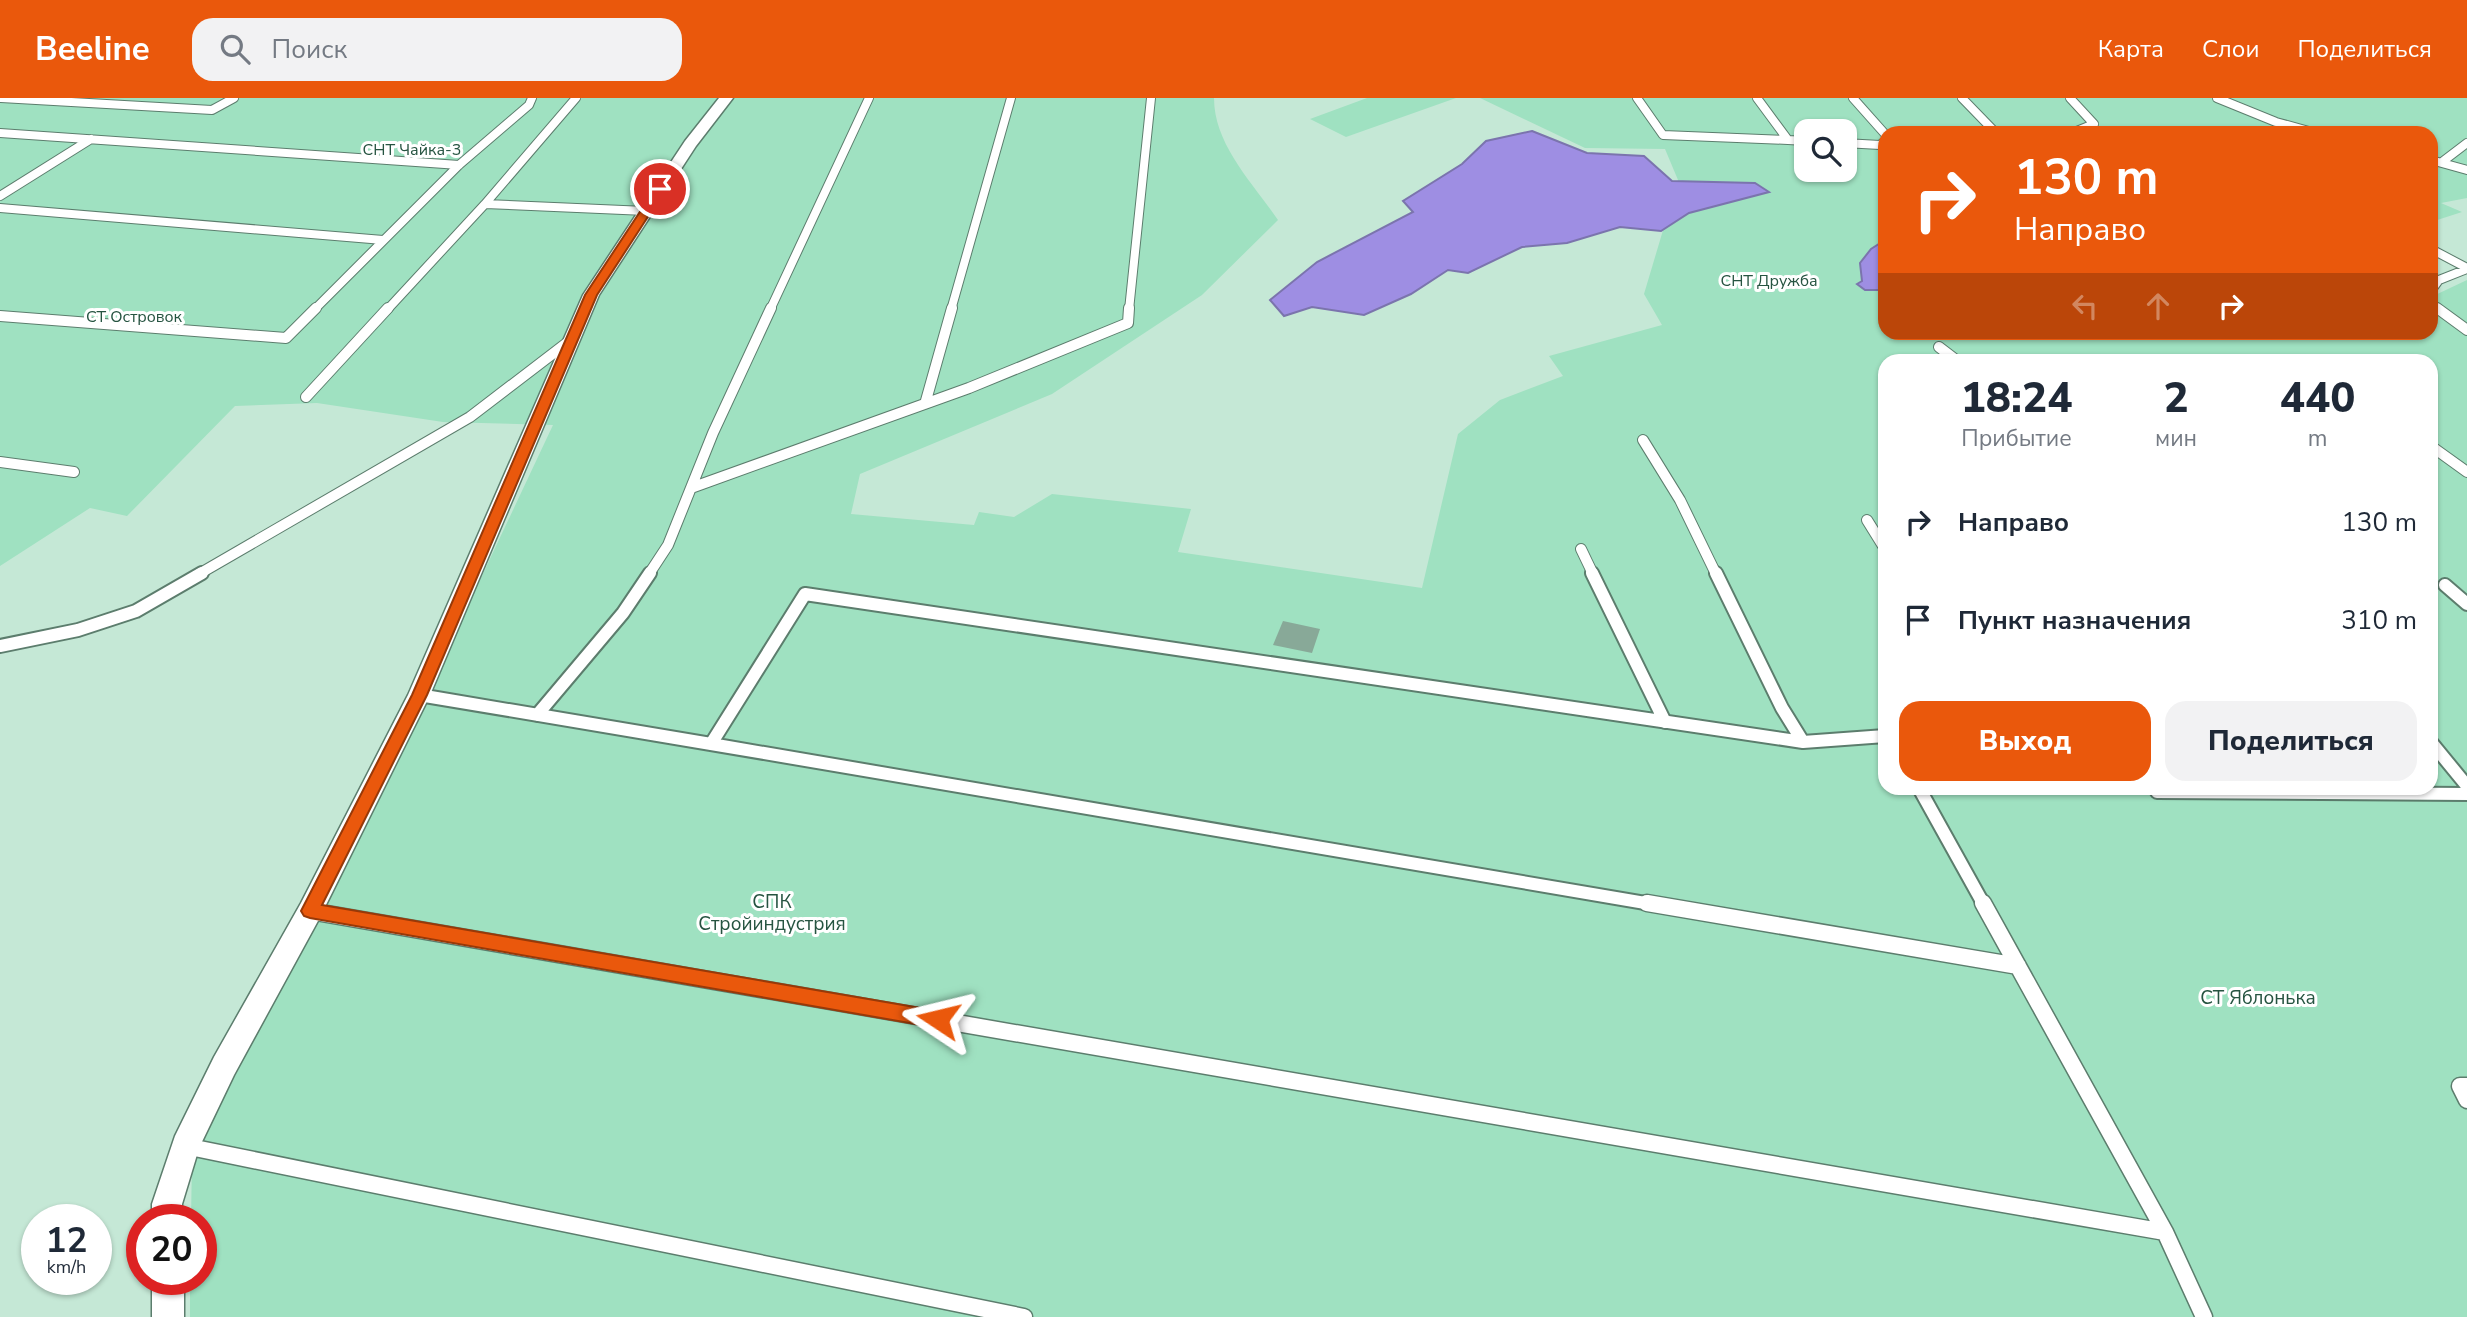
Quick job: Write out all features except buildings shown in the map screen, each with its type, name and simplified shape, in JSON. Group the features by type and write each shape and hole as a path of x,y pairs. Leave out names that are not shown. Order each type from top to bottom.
{"street":[{"path":"167,1204 185,1146 224,1066 310,911 419,695 591,295 690,144 726,98"},
{"path":"168,1295 168,1317"}],"lane":[{"path":"1,98 212,110 234,98"},
{"path":"0,316 286,338 459,165 529,105 532,98"},
{"path":"306,397 485,204 576,98"},
{"path":"537,715 623,613 668,545 713,433 869,98"},
{"path":"925,404 1011,98"},
{"path":"691,488 925,404 1128,323 1151,98"},
{"path":"1637,98 1663,135 1794,140"},
{"path":"1757,98 1788,140"},
{"path":"1853,98 1878,126"},
{"path":"1962,98 1989,126"},
{"path":"2070,98 2094,124 2089,126"},
{"path":"2217,98 2291,126"},
{"path":"0,133 459,165"},
{"path":"0,196 91,139"},
{"path":"1857,144 1878,145"},
{"path":"2442,162 2467,144"},
{"path":"2438,161 2467,170"},
{"path":"485,204 646,211"},
{"path":"0,208 383,240"},
{"path":"2438,253 2467,268"},
{"path":"2438,281 2467,268"},
{"path":"2438,309 2467,330"},
{"path":"0,646 98,625 136,611 470,417 572,339"},
{"path":"1938,347 1948,354"},
{"path":"1643,440 1680,500 1782,708 1803,742"},
{"path":"2438,451 2467,472"},
{"path":"2,463 74,472"},
{"path":"1867,520 1878,537"},
{"path":"1581,549 1665,722"},
{"path":"2445,585 2467,604"},
{"path":"711,744 805,594 1803,742 1878,737"},
{"path":"419,695 2018,966"},
{"path":"2438,751 2467,786"},
{"path":"2438,794 2467,794"},
{"path":"1923,795 2165,1232 2204,1317"},
{"path":"310,911 2165,1232"},
{"path":"2467,1086 2459,1086 2467,1100"},
{"path":"185,1146 1024,1317"}],"green space":[{"name":"СПК Стройиндустрия","path":"0,98 1214,98 1220,132 1228,148 1278,220 1202,295 1052,394 860,474 851,514 974,525 979,512 1014,517 1052,494 1191,509 1178,552 1422,588 1458,434 1500,400 1563,376 1549,356 1662,325 1644,294 1678,180 1665,149 1585,148 1480,98 2467,98 2467,198 2441,203 2462,212 2438,220 2438,126 1878,126 1878,340 2438,340 2438,294 2467,280 2467,1317 190,1317 190,1295 217,1295 217,1204 191,1204 192,1160 385,782 553,425 443,422 317,403 235,406 127,516 90,508 0,566"},
{"path":"1367,98 1456,98 1346,137 1310,119"}],"shaded area":[{"path":"1532,131 1587,153 1644,156 1672,181 1755,183 1769,192 1689,213 1661,231 1620,227 1567,243 1522,247 1468,273 1448,270 1411,294 1364,315 1312,307 1284,316 1270,300 1317,262 1413,212 1403,201 1462,164 1486,141"},
{"path":"1878,244 1878,290 1865,290 1857,284 1862,281 1860,263"}],"route":[{"path":"660,189 591,295 419,695 310,911 938,1019"}],"park label":[{"name":"СНТ Чайка-3","path":"412,149"},
{"name":"СНТ Дружба","path":"1769,280"},
{"name":"СТ Островок","path":"134,316"},
{"name":"СТ Яблонька","path":"2258,997"}]}
